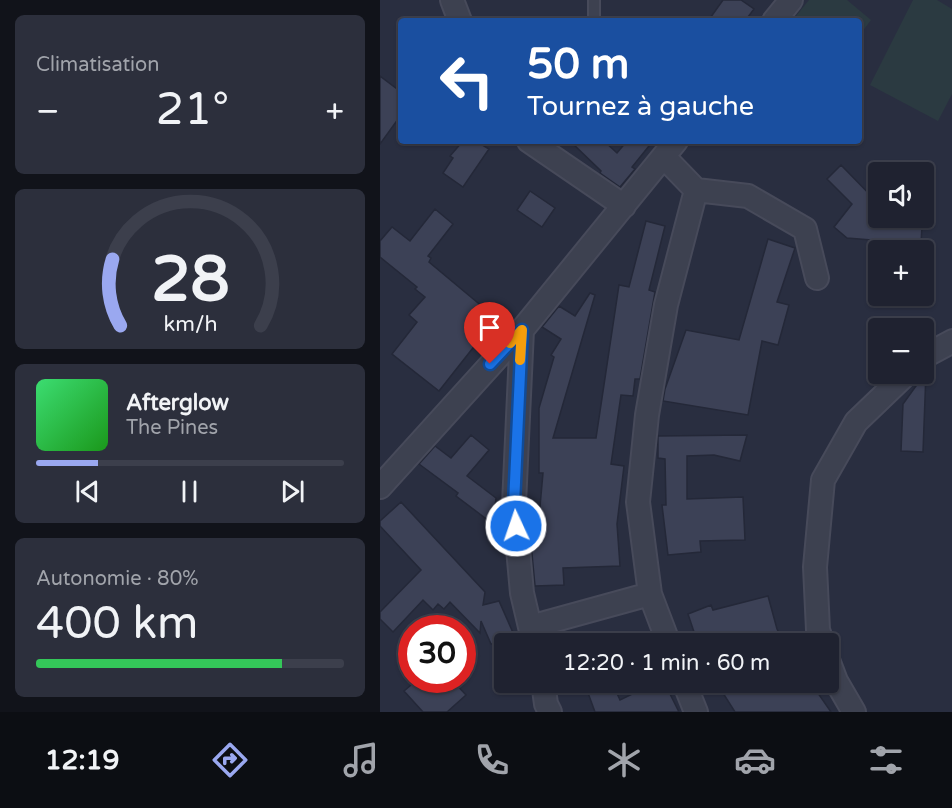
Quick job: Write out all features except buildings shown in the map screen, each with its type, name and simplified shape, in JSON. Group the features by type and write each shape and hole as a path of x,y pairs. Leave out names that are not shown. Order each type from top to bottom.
{"street":[{"path":"452,0 460,18"},
{"path":"776,18 791,0"},
{"path":"533,144 624,206"},
{"path":"380,487 522,330 670,149 696,190 666,305 647,415 638,502 650,594 665,633"},
{"path":"696,190 748,196 805,230 817,278"},
{"path":"522,330 514,504 522,593 532,633"},
{"path":"934,351 953,340"},
{"path":"819,633 815,567 823,480 856,422 896,384"},
{"path":"538,633 650,594"},
{"path":"839,686 854,712"},
{"path":"544,693 546,705 550,712"},
{"path":"688,693 696,712"}],"lane":[{"path":"594,0 594,18"}],"shaded area":[{"path":"809,0 847,0 871,20 862,32 862,18 794,18"},
{"path":"913,0 937,0 952,9 952,94 938,121 870,85"}],"slow traffic":[{"path":"510,343 522,330 520,360"}],"route":[{"path":"490,364 522,330 514,504 516,526"}]}
